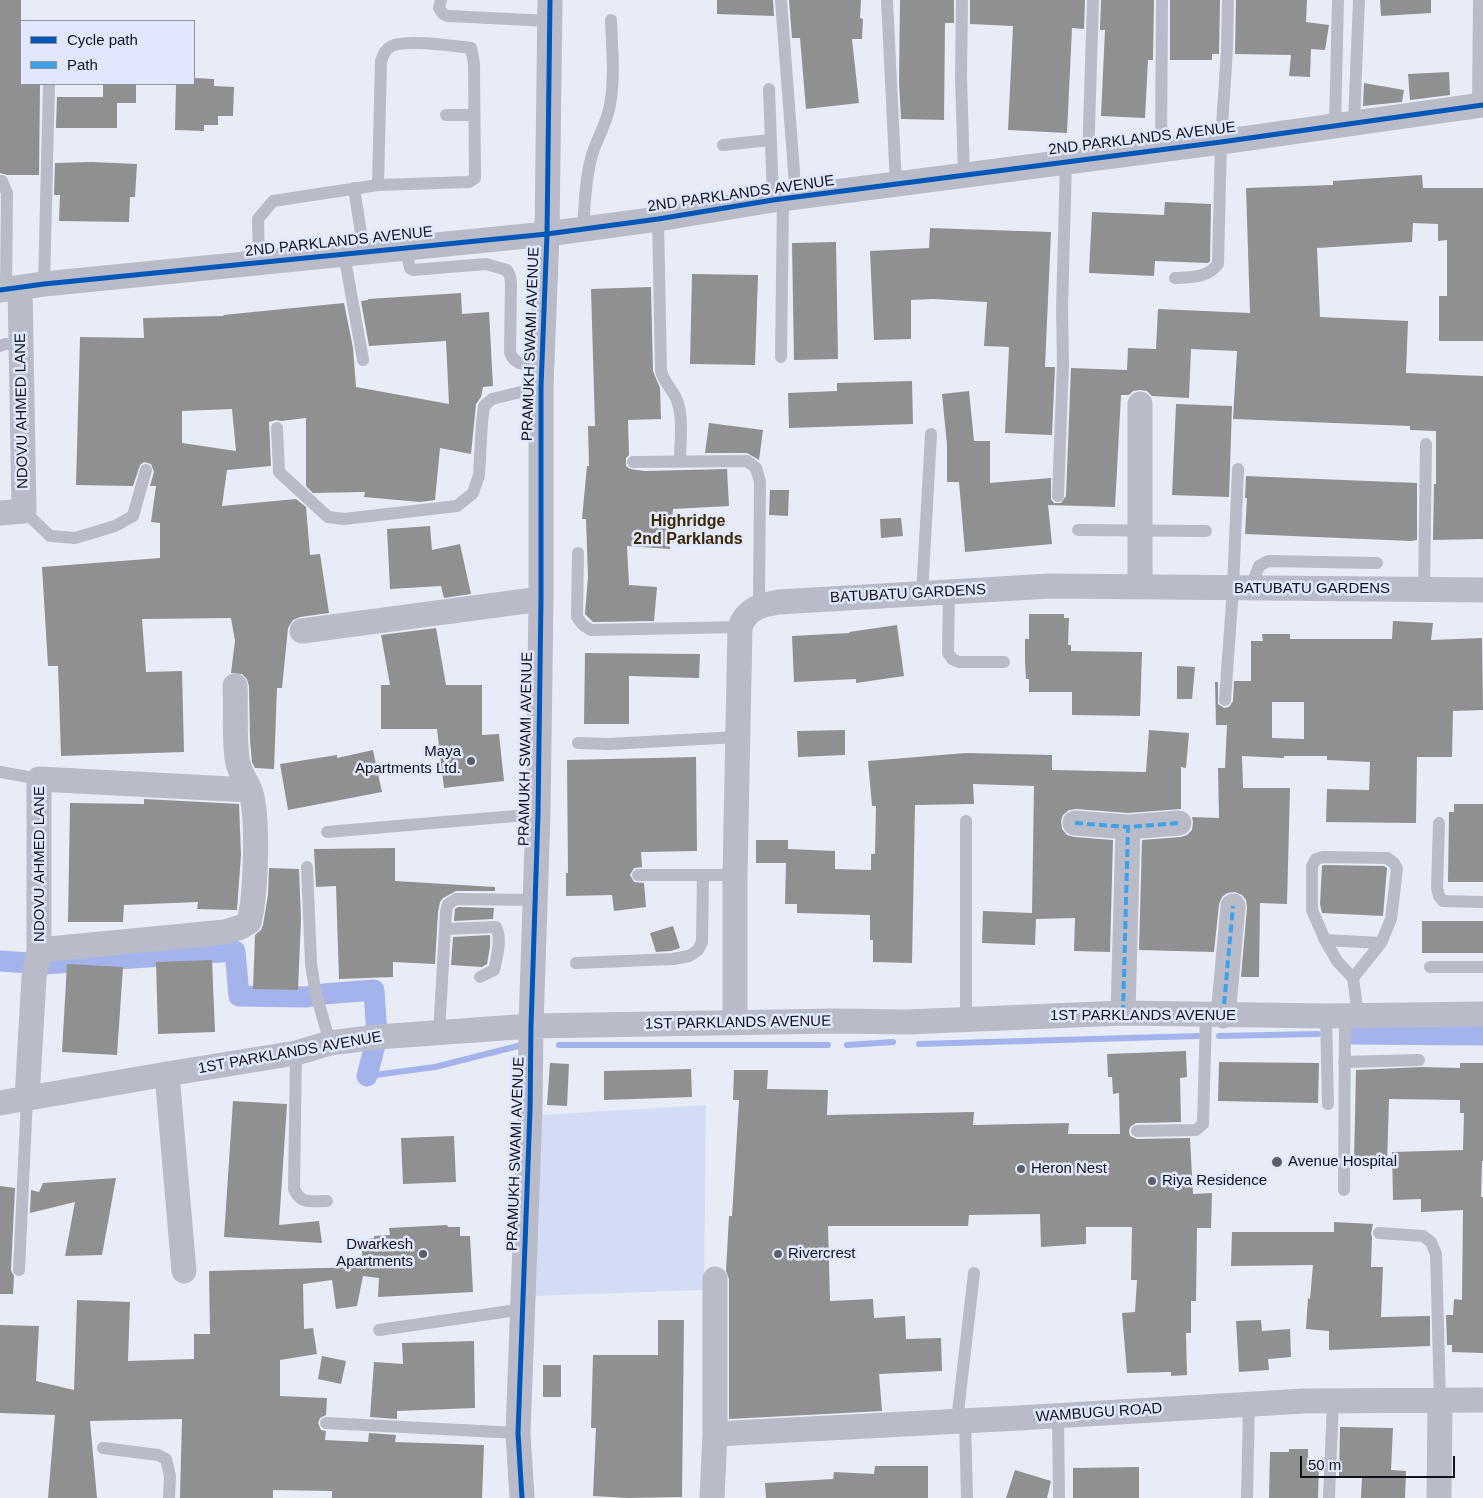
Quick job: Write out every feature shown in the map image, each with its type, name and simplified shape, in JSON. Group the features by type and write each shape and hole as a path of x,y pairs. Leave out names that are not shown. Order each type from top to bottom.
{"street":[{"name":"PRAMUKH SWAMI AVENUE","path":"522,1498 518,1433 524,1309 538,814 541,599 541,377 547,234 550,11"},
{"name":"2ND PARKLANDS AVENUE","path":"18,288 547,234 784,199 1221,142 1481,105"},
{"name":"NDOVU AHMED LANE","path":"0,514 24,511 11,345 18,288"},
{"path":"1140,404 1140,586"},
{"name":"BATUBATU GARDENS","path":"759,606 779,602 1050,586 1483,590"},
{"path":"302,631 541,599"},
{"path":"735,1023 735,875 740,627 742,619 748,612 759,606"},
{"path":"39,950 226,932 249,922 254,887 255,815 250,790 241,776 237,760 235,686"},
{"name":"NDOVU AHMED LANE","path":"27,1098 34,977 39,950 39,779 250,790"},
{"path":"1075,823 1128,827 1179,823"},
{"path":"1123,1013 1128,827"},
{"path":"1215,1015 1233,906"},
{"name":"1ST PARKLANDS AVENUE","path":"0,1103 296,1053 330,1043 376,1037 531,1026 906,1022 1123,1013 1343,1016 1483,1014"},
{"path":"167,1074 184,1271"},
{"path":"712,1498 715,1434 715,1279"},
{"path":"1440,1400 1440,1498"},
{"name":"WAMBUGU ROAD","path":"715,1434 1304,1401 1483,1400"}],"lane":[{"path":"441,0 439,8 443,14 448,16 550,11"},
{"path":"781,0 784,199 781,357"},
{"path":"887,0 896,185"},
{"path":"962,0 961,76 964,176"},
{"path":"1058,496 1064,363 1062,309 1092,0"},
{"path":"1160,150 1162,0"},
{"path":"1175,278 1204,275 1213,271 1218,264 1221,142 1228,0"},
{"path":"1338,0 1345,124"},
{"path":"1345,124 1359,0"},
{"path":"1479,0 1481,105"},
{"path":"583,228 587,177 592,154 603,130 611,98 613,80 610,20"},
{"path":"258,262 258,218 273,201 378,185 469,182 474,178 474,63 471,48 423,43 394,45 385,51 381,61 378,185"},
{"path":"18,288 49,85"},
{"path":"769,89 770,140 784,199"},
{"path":"446,115 474,115"},
{"path":"724,145 770,140"},
{"path":"0,181 5,185 7,194 18,288"},
{"path":"354,188 354,253 363,360"},
{"path":"658,219 661,371 663,381 671,389 680,408 680,461"},
{"path":"406,248 410,268 413,270 486,264 507,270 511,283 510,352 516,363 541,377"},
{"path":"277,428 279,472 328,517 344,520 457,506 473,494 479,475 484,406 492,399 541,377"},
{"path":"922,594 930,434"},
{"path":"1424,589 1426,444"},
{"path":"633,462 747,461 756,468 760,482 759,606"},
{"path":"1225,700 1242,588 1238,469"},
{"path":"24,511 50,536 75,538 116,526 132,516 146,470"},
{"path":"1078,530 1206,531"},
{"path":"578,553 578,618 583,625 591,630 740,627"},
{"path":"1242,588 1259,566 1268,561 1377,563"},
{"path":"949,592 948,653 952,659 959,662 1004,662"},
{"path":"578,744 738,738"},
{"path":"0,772 39,779"},
{"path":"328,832 538,814"},
{"path":"966,821 966,1019"},
{"path":"1439,824 1437,888 1439,896 1443,901 1483,902"},
{"path":"1328,1104 1343,1016 1353,978 1381,943 1391,919 1397,869 1394,863 1387,858 1323,857 1316,860 1312,866 1312,910 1325,940 1337,961 1353,978"},
{"path":"307,867 311,963 315,990 330,1043"},
{"path":"638,875 735,875"},
{"path":"576,963 673,959 689,956 698,950 702,942 703,875"},
{"path":"439,1033 448,904 456,899 536,900"},
{"path":"445,929 496,927 498,930 498,942 494,970 480,977"},
{"path":"1325,940 1381,943"},
{"path":"1430,967 1483,967"},
{"path":"1137,1131 1196,1130 1203,1124 1215,1015"},
{"path":"1343,1016 1344,1190"},
{"path":"296,1053 294,1189 297,1196 304,1201 327,1201"},
{"path":"1344,1062 1419,1060"},
{"path":"19,1270 27,1098"},
{"path":"1379,1233 1423,1236 1431,1242 1436,1254 1440,1400"},
{"path":"967,1498 961,1421 974,1273"},
{"path":"379,1330 524,1309"},
{"path":"1329,1498 1333,1401"},
{"path":"1247,1498 1249,1404"},
{"path":"1058,1416 1059,1498"},
{"path":"326,1423 518,1433"},
{"path":"103,1448 158,1455 166,1459 170,1476 169,1498"}],"shaded area":[{"path":"706,1105 704,1290 534,1296 542,1115"}],"building":[{"path":"0,0 21,0 20,85 40,85 39,175 7,175 0,173"},
{"path":"717,0 773,0 774,16 717,14"},
{"path":"789,0 861,0 860,18 863,19 862,39 852,39 859,103 806,109 800,38 792,38"},
{"path":"900,0 954,0 954,23 945,23 944,120 901,119 899,82"},
{"path":"970,0 1085,0 1084,29 1072,28 1067,133 1008,130 1013,26 970,24"},
{"path":"1101,0 1154,0 1153,60 1148,60 1145,118 1101,116 1105,30 1100,30"},
{"path":"1170,0 1220,0 1219,54 1212,54 1212,60 1170,60"},
{"path":"1236,0 1307,0 1306,22 1329,25 1325,50 1311,49 1310,77 1289,76 1291,55 1235,54"},
{"path":"1380,0 1431,0 1431,13 1381,16"},
{"path":"1449,72 1450,95 1410,100 1408,74"},
{"path":"195,78 214,79 214,86 234,87 233,116 218,116 218,125 204,125 204,131 175,130 176,85 195,85"},
{"path":"1364,83 1404,90 1402,102 1363,106"},
{"path":"103,85 136,85 136,103 117,103 117,128 56,128 57,97 103,97"},
{"path":"55,163 137,164 135,197 130,197 129,222 59,221 60,195 54,195"},
{"path":"1422,175 1423,188 1483,188 1483,341 1439,341 1439,296 1447,296 1447,240 1438,241 1438,224 1413,223 1412,242 1317,248 1320,317 1408,321 1406,373 1483,376 1483,539 1433,540 1436,431 1410,430 1410,426 1233,419 1237,351 1191,349 1189,398 1152,396 1147,391 1140,390 1133,391 1129,395 1121,395 1115,507 1048,505 1052,544 965,552 959,482 947,482 947,445 942,394 969,391 974,441 990,441 990,483 1051,478 1051,499 1054,503 1061,503 1066,496 1071,368 1127,370 1128,348 1156,349 1158,309 1250,313 1246,188 1333,185 1333,181"},
{"path":"1165,202 1211,204 1210,261 1208,263 1155,261 1154,276 1089,273 1092,212 1164,215"},
{"path":"930,228 1051,232 1045,367 1055,367 1052,435 1005,433 1009,347 984,346 987,302 933,299 911,300 911,339 874,340 870,251 929,248"},
{"path":"836,242 838,359 794,360 792,243"},
{"path":"692,274 758,275 755,365 690,364"},
{"path":"651,287 653,371 660,388 661,419 628,420 629,455 626,458 626,466 630,469 645,471 727,469 729,506 673,509 670,549 627,546 629,585 657,587 654,621 593,622 585,614 588,577 586,519 582,519 587,466 589,466 588,426 595,426 591,289"},
{"path":"461,293 462,314 489,312 493,386 483,387 481,397 476,404 471,454 440,448 435,500 420,502 364,497 365,492 313,493 306,486 306,418 269,422 271,466 227,470 222,506 296,499 306,507 310,555 320,554 329,613 300,617 293,620 288,628 282,688 277,688 274,769 255,768 252,762 249,686 247,679 242,674 231,673 235,641 231,618 142,619 146,672 182,671 184,752 61,756 58,666 48,666 42,567 160,558 160,523 151,522 156,486 150,486 154,472 151,464 144,462 140,465 133,486 76,485 80,337 144,338 143,318 224,316 344,303 353,348 356,387 449,404 446,341 369,346 361,301","holes":["232,409 236,451 182,443 182,411"]},
{"path":"912,381 913,424 789,428 788,393 837,391 837,383"},
{"path":"1176,404 1232,406 1229,497 1172,495"},
{"path":"709,423 763,430 759,460 747,453 705,453"},
{"path":"1246,476 1417,483 1417,540 1245,534"},
{"path":"770,490 789,490 788,516 769,515"},
{"path":"901,518 903,536 881,538 880,519"},
{"path":"430,526 432,550 460,544 471,594 444,598 441,586 390,589 387,529"},
{"path":"1029,614 1064,614 1064,618 1069,618 1068,645 1071,645 1071,651 1142,652 1140,716 1072,715 1072,692 1029,692 1029,679 1026,679 1025,639 1029,639"},
{"path":"1393,621 1433,623 1431,640 1482,638 1483,710 1453,711 1452,757 1417,757 1416,823 1326,822 1327,789 1369,790 1370,762 1327,760 1327,756 1284,756 1284,758 1242,756 1243,788 1290,788 1287,904 1260,903 1259,977 1241,977 1247,907 1246,900 1242,895 1235,892 1227,893 1222,897 1219,904 1214,952 1139,950 1142,840 1187,835 1192,830 1192,817 1219,818 1218,768 1225,768 1227,725 1216,725 1215,682 1218,682 1218,704 1224,708 1229,707 1233,701 1234,681 1251,681 1251,641 1263,641 1262,634 1290,634 1290,639 1392,639","holes":["1272,702 1304,702 1304,739 1272,738"]},
{"path":"897,625 904,676 856,683 856,679 794,682 792,636 850,633"},
{"path":"436,628 446,685 482,685 482,735 499,734 504,781 444,788 437,729 381,729 381,685 390,685 381,635"},
{"path":"585,653 700,654 699,678 629,676 629,724 584,724"},
{"path":"1177,666 1195,667 1192,699 1177,699"},
{"path":"845,730 845,755 798,757 797,731"},
{"path":"1149,730 1189,733 1186,768 1181,767 1181,809 1128,813 1076,809 1069,810 1063,815 1061,821 1062,829 1067,835 1113,840 1110,952 1074,951 1075,918 1036,919 1035,945 982,943 983,911 1032,913 1034,786 973,784 974,804 915,805 912,963 873,962 873,940 870,940 870,915 797,913 797,904 785,904 786,863 756,863 756,840 788,840 788,849 835,851 835,869 871,870 871,854 875,854 876,806 872,806 868,761 966,753 1052,755 1052,770 1146,772"},
{"path":"373,750 382,792 288,810 280,764 337,755 337,758"},
{"path":"696,757 697,851 641,852 642,867 634,868 630,875 634,882 644,883 646,907 614,911 612,895 566,896 566,873 568,873 567,760"},
{"path":"144,799 239,804 241,855 237,910 197,909 198,902 124,905 123,922 68,922 70,803 144,804"},
{"path":"1454,804 1483,804 1483,882 1448,882 1449,812 1454,812"},
{"path":"395,848 395,881 495,887 495,891 456,891 443,898 438,912 435,964 393,962 393,977 339,979 336,886 316,887 314,849"},
{"path":"1322,866 1384,866 1387,868 1383,916 1322,913 1320,904"},
{"path":"269,868 299,869 301,919 298,990 253,989 255,935 261,930 263,925 268,895"},
{"path":"458,907 494,908 493,919 454,921 455,909"},
{"path":"1422,921 1483,921 1483,953 1422,953"},
{"path":"673,926 680,948 656,952 650,933"},
{"path":"490,935 487,964 482,967 451,965 453,937"},
{"path":"212,960 215,1032 158,1034 156,962"},
{"path":"67,964 123,967 117,1055 62,1052"},
{"path":"1186,1051 1187,1077 1180,1078 1181,1122 1136,1123 1130,1127 1129,1131 1130,1136 1137,1139 1190,1138 1193,1194 1212,1193 1211,1228 1197,1228 1196,1301 1191,1301 1191,1333 1186,1333 1187,1375 1171,1376 1171,1372 1127,1373 1122,1313 1135,1312 1137,1280 1131,1280 1132,1227 1086,1227 1086,1244 1041,1247 1040,1214 969,1215 968,1226 828,1226 830,1301 873,1299 874,1318 905,1316 906,1339 941,1338 942,1371 879,1374 882,1411 729,1419 729,1279 726,1271 729,1216 732,1216 739,1100 733,1100 734,1070 768,1070 767,1089 828,1090 827,1115 974,1112 973,1125 1069,1123 1068,1134 1120,1134 1119,1093 1113,1094 1112,1077 1108,1077 1107,1054"},
{"path":"1219,1062 1319,1063 1318,1103 1218,1101"},
{"path":"550,1063 569,1064 567,1106 547,1105"},
{"path":"1460,1063 1483,1063 1481,1197 1483,1197 1483,1353 1452,1352 1452,1345 1447,1345 1446,1315 1453,1315 1454,1299 1462,1300 1463,1210 1421,1212 1421,1199 1393,1200 1392,1152 1463,1150 1464,1113 1460,1113 1460,1100 1389,1099 1387,1163 1354,1162 1356,1070 1422,1067 1460,1068"},
{"path":"691,1069 692,1097 604,1100 604,1071"},
{"path":"233,1101 287,1104 279,1225 319,1221 322,1243 224,1237"},
{"path":"454,1136 456,1182 403,1184 401,1138"},
{"path":"116,1178 102,1255 65,1256 75,1202 30,1213 31,1190 39,1192 43,1183"},
{"path":"0,1186 15,1188 11,1270 14,1276 13,1294 0,1294"},
{"path":"1334,1222 1373,1224 1371,1233 1371,1267 1383,1267 1381,1317 1430,1316 1430,1346 1329,1350 1329,1331 1306,1329 1313,1265 1231,1266 1232,1232 1334,1232"},
{"path":"447,1225 448,1227 460,1227 460,1236 470,1236 473,1292 378,1297 379,1278 363,1276 357,1306 336,1309 332,1280 303,1284 304,1329 313,1328 317,1354 280,1360 280,1396 327,1398 326,1415 320,1418 318,1423 321,1430 326,1431 325,1440 368,1442 369,1433 396,1435 395,1442 484,1445 482,1498 332,1498 332,1491 273,1490 273,1498 180,1498 182,1419 90,1421 97,1498 48,1498 55,1415 0,1413 0,1325 39,1326 36,1381 74,1390 77,1300 130,1302 128,1361 194,1359 194,1334 210,1334 209,1271 362,1267 362,1240 374,1238 374,1236 390,1235 389,1228"},
{"path":"658,1320 684,1320 682,1497 628,1498 593,1496 596,1428 591,1428 593,1355 658,1355"},
{"path":"1261,1320 1262,1331 1290,1329 1291,1357 1268,1359 1269,1370 1239,1372 1236,1321"},
{"path":"474,1341 475,1408 397,1411 397,1419 370,1417 374,1362 403,1364 402,1343"},
{"path":"322,1356 346,1361 341,1384 318,1379"},
{"path":"543,1365 561,1365 561,1397 543,1397"},
{"path":"1340,1427 1393,1428 1391,1470 1406,1471 1405,1498 1361,1498 1362,1477 1339,1476"},
{"path":"1289,1449 1308,1449 1308,1461 1319,1461 1318,1498 1269,1498 1270,1452 1289,1452"},
{"path":"875,1466 928,1466 928,1498 766,1498 765,1483 833,1479 834,1472 874,1474"},
{"path":"1139,1467 1139,1498 1073,1498 1073,1468"},
{"path":"1015,1470 1051,1481 1047,1498 1006,1498"}],"waterway":[{"path":"0,961 44,964 235,951 239,996 306,997 374,990 377,1037 367,1076"},
{"path":"1219,1036 1318,1034"},
{"path":"1353,1034 1483,1035"},
{"path":"919,1044 1198,1036"},
{"path":"847,1045 893,1042"},
{"path":"559,1045 828,1045"},
{"path":"367,1076 435,1067 518,1046"}],"marked path":[{"path":"1075,823 1128,827"},
{"path":"1123,1013 1128,827 1179,823"},
{"path":"1223,1016 1233,906"}],"cycle path":[{"path":"522,1498 518,1433 530,1110 538,814 541,387 547,234 550,0"},
{"path":"0,290 547,234 658,219 773,200 1221,142 1483,105"}],"place":[{"name":"Maya Apartments Ltd.","path":"471,761"},
{"name":"Avenue Hospital","path":"1277,1162"},
{"name":"Heron Nest","path":"1021,1169"},
{"name":"Riya Residence","path":"1152,1181"},
{"name":"Dwarkesh Apartments","path":"423,1254"},
{"name":"Rivercrest","path":"778,1254"}],"district":[{"name":"Highridge 2nd Parklands","path":"688,531"}]}
